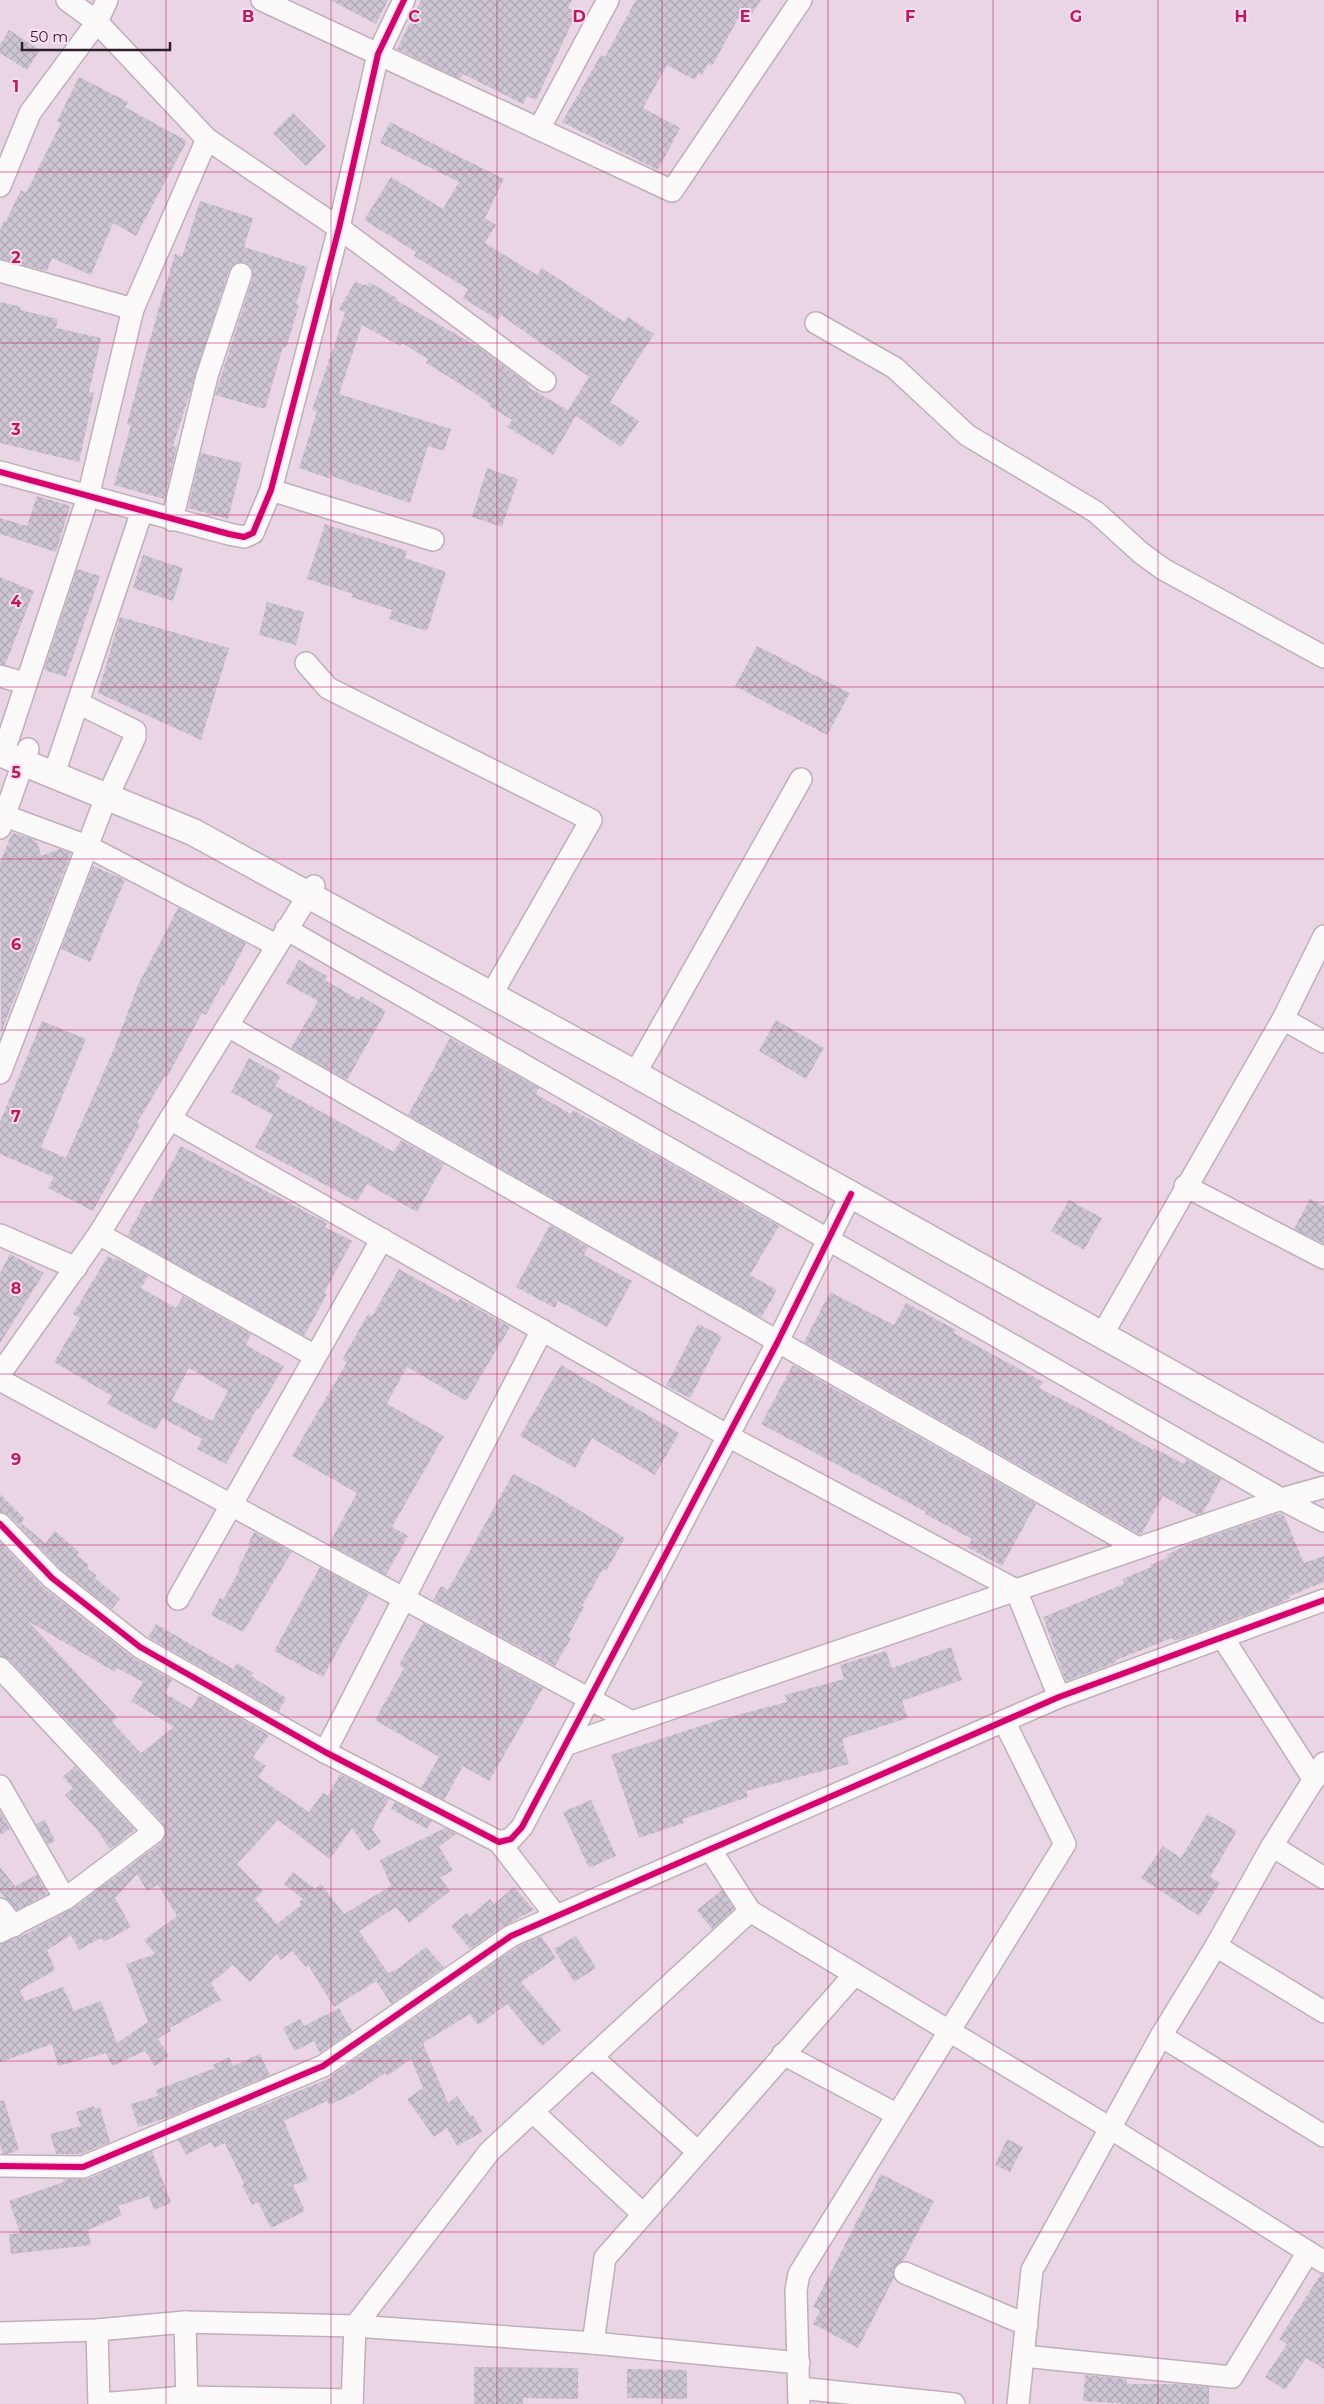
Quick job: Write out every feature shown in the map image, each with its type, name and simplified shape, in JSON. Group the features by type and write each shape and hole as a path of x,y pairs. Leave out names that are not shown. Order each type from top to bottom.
{"main road":[{"path":"10,750 58,762 193,832 498,983 641,1063 1324,1459"},
{"path":"10,750 110,790"},
{"path":"311,890 851,1194 1104,1331 1324,1443"}],"street":[{"path":"67,0 97,22 207,139 339,228 545,381"},
{"path":"0,186 30,112 97,22 107,0"},
{"path":"262,0 672,191 801,0"},
{"path":"0,472 172,520 244,537 253,533 271,490 339,228 378,54 404,0"},
{"path":"539,129 608,0"},
{"path":"207,139 133,309 88,497 25,683 10,750 2,819 87,846 281,937 827,1239 1281,1499 1324,1521"},
{"path":"0,271 133,309"},
{"path":"172,520 207,376 241,274"},
{"path":"816,323 895,368 967,435 1096,512 1141,553 1163,569 1324,657"},
{"path":"271,490 433,540"},
{"path":"58,762 142,512"},
{"path":"306,663 328,688 591,820 498,983"},
{"path":"0,676 25,683"},
{"path":"0,1073 87,846 110,790 135,737 135,731 78,703"},
{"path":"641,1063 801,779"},
{"path":"311,890 99,1234 2,1368 232,1505 632,1722"},
{"path":"1104,1331 1185,1186 1283,1018 1324,936"},
{"path":"1283,1018 1324,1042"},
{"path":"228,1026 1138,1548"},
{"path":"170,1119 728,1436 1016,1590 1059,1697"},
{"path":"1185,1186 1324,1258"},
{"path":"499,1842 510,1839 522,1827 778,1342 827,1239 851,1194"},
{"path":"99,1234 315,1356"},
{"path":"0,1235 76,1268"},
{"path":"178,1599 382,1239"},
{"path":"325,1752 542,1330"},
{"path":"565,1745 1281,1499 1324,1487"},
{"path":"0,1524 52,1578 140,1647 325,1752 499,1842 556,1916"},
{"path":"0,2166 83,2167 323,2066 511,1936 1059,1697 1324,1600"},
{"path":"1018,2404 1032,2270 1161,2036 1216,1946 1272,1846 1319,1771 1223,1638"},
{"path":"0,1668 154,1832 65,1899 7,1929 0,1909"},
{"path":"954,2404 799,2396 796,2290 799,2274 896,2114 1065,1844 1004,1721"},
{"path":"0,1786 65,1899"},
{"path":"1272,1846 1324,1878"},
{"path":"710,1849 750,1911 1110,2128 1316,2257 1232,2377 1023,2356"},
{"path":"97,2330 99,2404 187,2401 352,2402 355,2326 490,2151 750,1911"},
{"path":"1216,1946 1324,2012"},
{"path":"593,2344 605,2258 854,1975"},
{"path":"1161,2036 1324,2136"},
{"path":"784,2054 896,2114"},
{"path":"592,2058 698,2152"},
{"path":"533,2112 643,2214"},
{"path":"905,2273 1027,2325"},
{"path":"0,2333 97,2330 185,2322 355,2326 593,2344 799,2363"},
{"path":"185,2322 187,2401"}],"building":[{"path":"330,0 388,0 376,24"},
{"path":"421,0 572,0 568,8 577,12 536,100 527,96 523,104 463,74 460,79 397,49"},
{"path":"636,0 761,0 748,20 740,15 712,66 708,63 702,75 698,73 695,80 667,65 643,108 680,128 658,170 562,122 601,55 605,57"},
{"path":"9,30 40,50 27,70 0,53 0,45"},
{"path":"79,77 128,102 125,107 187,141 136,236 113,223 91,275 52,258 47,271 0,259 0,231 4,221 6,221 21,190 26,193 61,123 57,121"},
{"path":"293,113 326,146 306,166 273,133"},
{"path":"390,122 504,179 485,218 496,225 485,243 537,275 542,268 624,322 628,317 654,334 610,402 639,421 621,447 576,416 553,455 507,427 512,420 489,406 490,404 473,392 426,363 428,359 402,343 400,346 362,325 339,394 451,429 444,451 428,446 410,503 331,476 331,479 299,468 317,411 312,410 345,313 339,309 355,282 368,286 369,282 397,298 396,300 480,348 529,385 528,387 568,410 589,377 501,315 498,320 463,298 468,289 414,256 416,252 364,220 391,177 443,209 459,182 380,143"},
{"path":"200,201 253,218 244,247 307,267 296,304 299,305 286,348 283,347 265,409 215,395 253,277 251,266 245,262 238,262 229,270 173,446 177,447 164,499 114,485 131,425 127,424 175,254 182,257"},
{"path":"0,302 21,307 20,310 58,319 56,328 101,338 89,392 94,393 79,462 0,443"},
{"path":"201,453 242,463 228,519 188,508"},
{"path":"487,468 518,479 502,527 472,517"},
{"path":"37,496 70,506 56,552 0,534 0,518 27,526"},
{"path":"325,524 407,551 405,558 446,572 427,631 389,619 392,610 351,597 353,594 307,579"},
{"path":"143,555 183,568 173,601 133,588"},
{"path":"77,569 100,576 66,677 44,670"},
{"path":"0,577 34,591 5,665 0,664"},
{"path":"267,602 304,612 296,645 259,635"},
{"path":"120,617 229,648 201,740 98,693"},
{"path":"757,646 850,693 827,735 735,686"},
{"path":"12,833 33,839 38,844 41,856 60,849 71,853 1,1033 0,863"},
{"path":"93,866 125,880 90,962 61,949"},
{"path":"178,908 246,943 224,986 222,985 206,1015 202,1013 167,1077 165,1076 137,1123 140,1125 93,1211 48,1188 54,1177 0,1154 0,1122 42,1021 86,1039 41,1147 66,1158 114,1049 138,985"},
{"path":"299,960 327,976 325,980 359,1000 361,996 386,1011 347,1080 291,1048 318,1001 286,983"},
{"path":"776,1020 824,1048 806,1079 759,1051"},
{"path":"450,1038 539,1088 536,1094 571,1114 573,1110 604,1126 779,1226 750,1275 777,1290 761,1318 408,1115"},
{"path":"249,1058 281,1076 275,1086 394,1152 401,1140 444,1164 417,1212 367,1184 357,1202 255,1147 273,1115 231,1092"},
{"path":"181,1146 327,1223 325,1227 352,1241 324,1293 327,1294 304,1336 127,1236 146,1201 150,1203"},
{"path":"1310,1199 1324,1206 1324,1244 1294,1229"},
{"path":"1069,1200 1102,1218 1084,1250 1051,1231"},
{"path":"550,1225 588,1247 584,1255 632,1281 607,1327 558,1301 555,1308 516,1287"},
{"path":"10,1254 44,1273 0,1343 0,1273"},
{"path":"108,1256 148,1276 141,1288 176,1308 183,1296 251,1334 246,1345 284,1366 259,1409 257,1408 226,1464 197,1449 202,1439 162,1418 156,1430 107,1404 112,1396 54,1362 80,1318 73,1314","holes":["189,1368 228,1391 212,1421 172,1400"]},
{"path":"399,1269 458,1302 460,1299 510,1327 466,1401 407,1367 388,1401 387,1404 444,1436 392,1527 408,1536 386,1575 329,1544 357,1493 292,1456 347,1362 342,1360 368,1314 372,1316"},
{"path":"830,1292 894,1325 906,1303 956,1330 954,1333 1043,1382 1039,1388 1094,1416 1153,1450 1154,1448 1184,1464 1186,1459 1221,1479 1203,1513 1197,1515 1163,1496 1142,1533 1139,1534 804,1342"},
{"path":"698,1324 722,1336 690,1398 666,1386"},
{"path":"561,1365 679,1433 655,1475 592,1438 575,1468 520,1436"},
{"path":"793,1365 1036,1504 1002,1566 967,1547 972,1539 925,1514 926,1512 761,1424"},
{"path":"513,1474 549,1492 625,1538 606,1571 603,1569 582,1606 584,1607 568,1636 571,1638 555,1666 433,1600 441,1586 448,1590"},
{"path":"0,1494 25,1519 21,1523 45,1543 55,1531 79,1552 77,1555 89,1565 87,1568 97,1576 95,1578 120,1599 112,1609 60,1569 9,1515 0,1512"},
{"path":"1280,1513 1284,1515 1304,1563 1324,1556 1324,1582 1289,1596 1290,1598 1277,1604 1186,1637 1173,1641 1172,1638 1116,1660 1117,1662 1066,1681 1043,1617 1124,1584 1122,1579 1151,1567 1150,1565 1169,1557 1166,1555 1194,1542"},
{"path":"254,1532 292,1552 243,1632 211,1615 220,1598 223,1600 240,1569 238,1568 250,1545 248,1544"},
{"path":"0,1542 44,1588 132,1657 172,1680 165,1693 191,1709 199,1695 269,1735 253,1757 266,1766 258,1777 309,1812 323,1793 328,1796 340,1774 389,1799 372,1829 381,1842 368,1851 352,1828 330,1859 278,1820 237,1864 263,1891 255,1899 277,1924 301,1905 299,1902 303,1899 284,1884 293,1872 315,1889 321,1884 344,1914 391,1886 380,1860 445,1828 456,1834 439,1847 453,1870 440,1878 450,1891 409,1923 396,1907 359,1931 388,1973 396,1970 426,1947 444,1967 391,2004 376,1981 334,2007 308,1965 306,1967 292,1951 281,1960 276,1954 250,1982 233,1965 211,1983 221,2000 170,2028 171,2031 158,2039 169,2056 155,2066 145,2051 112,2066 106,2053 58,2066 52,2044 0,2062 0,1944 22,1936 72,1909 162,1842 166,1830 163,1823 9,1659 0,1656","holes":["28,1621 115,1672 117,1668 143,1682 131,1701 174,1727 141,1753 112,1722 117,1717","137,1874 147,1891 157,1885 160,1888 177,1916 144,1940 155,1954 126,1964 148,2022 117,2043 101,2001 74,2011 63,1987 25,2001 20,1990 55,1970 47,1950 71,1935 79,1950 101,1938 104,1942 131,1927 115,1898"]},
{"path":"320,1567 369,1594 323,1677 274,1651"},
{"path":"423,1623 543,1688 489,1781 463,1766 444,1800 421,1788 439,1757 375,1720 404,1668 399,1665"},
{"path":"156,1624 233,1669 237,1663 253,1673 251,1676 286,1698 279,1711 283,1714 148,1637"},
{"path":"951,1647 962,1680 902,1701 908,1718 842,1739 849,1764 746,1791 748,1797 683,1819 684,1823 639,1838 611,1755 719,1720 787,1702 785,1695 844,1679 840,1665 886,1651 892,1668"},
{"path":"75,1766 135,1830 110,1849 98,1831 65,1795 73,1788 63,1777"},
{"path":"591,1800 616,1856 589,1868 563,1812"},
{"path":"395,1802 432,1821 427,1829 391,1809"},
{"path":"0,1811 10,1829 0,1835"},
{"path":"1207,1814 1237,1831 1210,1877 1220,1883 1199,1916 1141,1878 1163,1846 1181,1858"},
{"path":"45,1820 55,1841 48,1845 36,1824"},
{"path":"0,1867 15,1886 37,1875 47,1894 17,1910 0,1892"},
{"path":"514,1887 534,1910 504,1926 470,1949 451,1926 467,1913 470,1916 490,1899 494,1904"},
{"path":"722,1890 734,1909 712,1929 697,1910"},
{"path":"541,1936 556,1958 521,1982 561,2030 542,2046 507,2004 478,2025 470,2014 423,2043 448,2103 457,2096 471,2116 473,2115 482,2132 457,2146 447,2128 434,2137 407,2099 423,2088 411,2059 387,2076 385,2073 355,2093 329,2105 327,2101 284,2121 308,2180 293,2185 305,2211 271,2228 258,2202 252,2205 225,2143 214,2148 211,2142 186,2155 178,2140 333,2077 332,2075 517,1947"},
{"path":"576,1936 596,1968 574,1982 554,1949"},
{"path":"339,2008 352,2031 320,2053 314,2041 295,2051 283,2028 300,2019 304,2026"},
{"path":"260,2054 270,2075 167,2118 138,2127 131,2104 158,2096 156,2090 215,2068 213,2065 229,2057 233,2066"},
{"path":"4,2100 19,2150 8,2154 3,2154 0,2144 0,2101"},
{"path":"94,2106 95,2109 100,2108 110,2142 81,2154 56,2154 50,2134 81,2126 76,2112"},
{"path":"1007,2139 1023,2147 1010,2172 995,2165"},
{"path":"152,2151 171,2203 154,2210 149,2196 118,2206 122,2215 88,2230 91,2245 11,2254 9,2234 20,2233 9,2201 64,2182 63,2179 88,2179"},
{"path":"881,2174 934,2201 903,2261 894,2268 894,2278 858,2348 813,2324 820,2310 813,2307"},
{"path":"1321,2274 1324,2274 1324,2369 1306,2358 1285,2390 1265,2377 1287,2344 1279,2339"},
{"path":"474,2367 578,2368 578,2399 523,2398 523,2404 474,2404"},
{"path":"627,2369 687,2370 687,2399 627,2398"},
{"path":"1085,2375 1127,2379 1127,2384 1178,2384 1209,2387 1209,2404 1128,2404 1083,2401"}],"cycle path":[{"path":"0,472 229,534 244,537 253,533 271,490 339,228 378,54 404,0"},
{"path":"0,1524 52,1578 140,1647 325,1752 499,1842 511,1839 522,1827 777,1343 851,1194"},
{"path":"0,2166 83,2167 323,2066 511,1936 1059,1697 1324,1600"}]}
